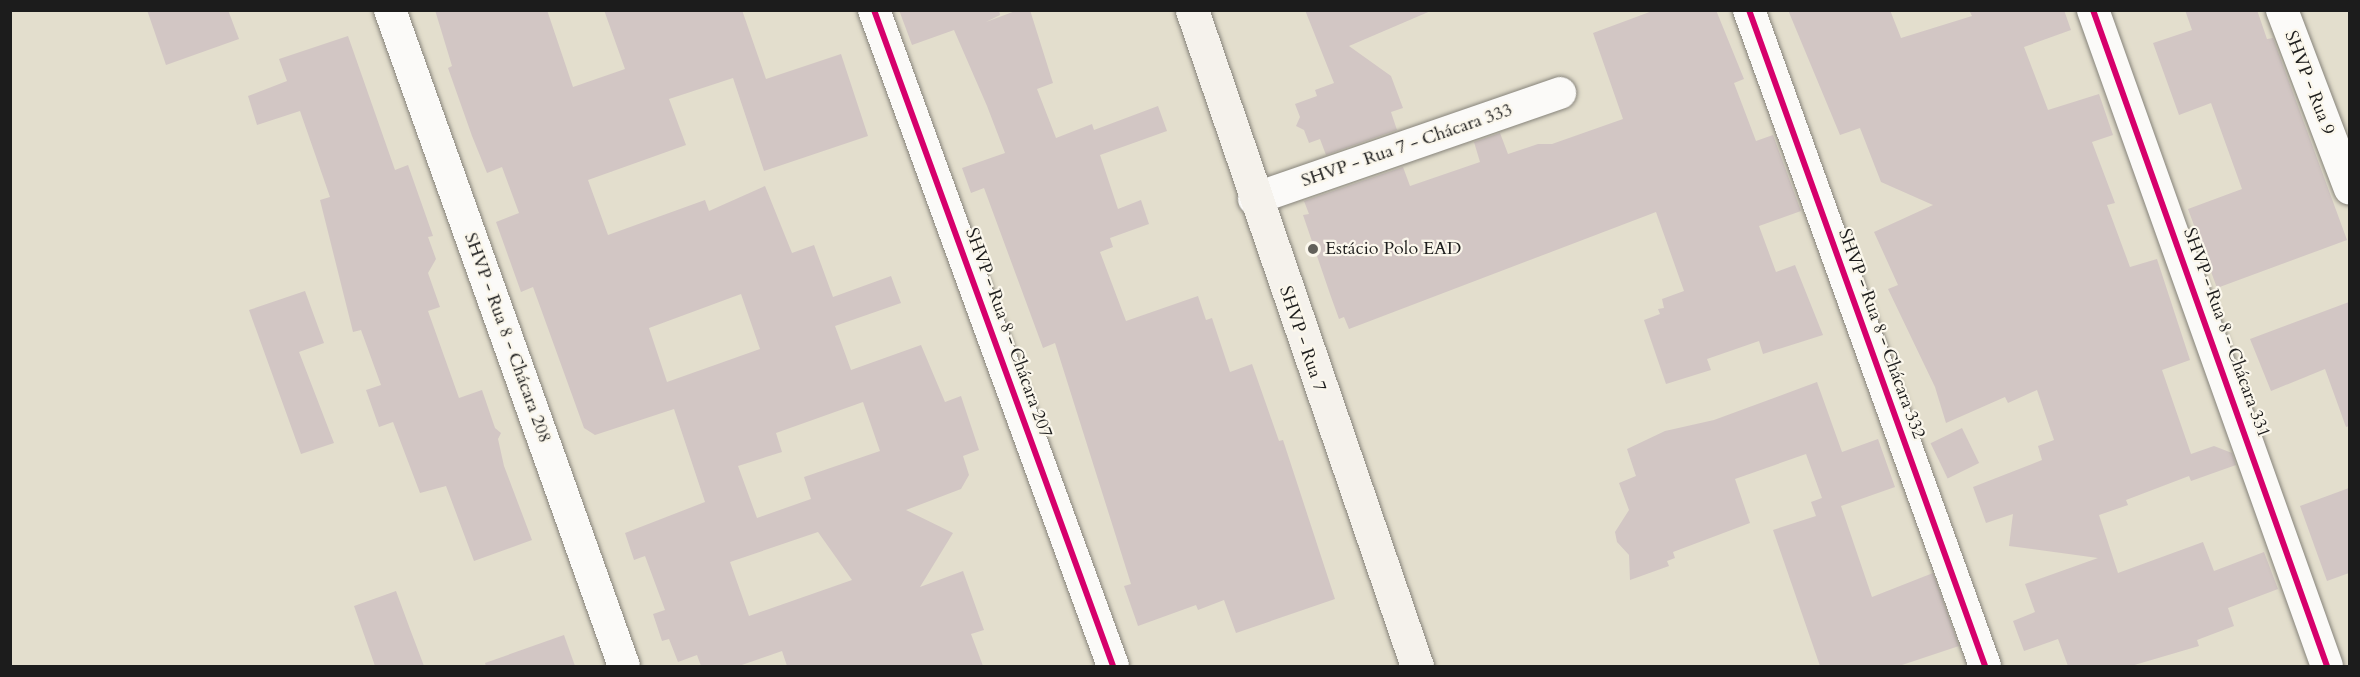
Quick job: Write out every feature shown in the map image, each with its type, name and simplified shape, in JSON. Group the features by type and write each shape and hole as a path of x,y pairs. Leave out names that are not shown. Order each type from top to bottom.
{"street":[{"name":"SHVP - Rua 8 - Chácara 208","path":"390,10 624,666"},
{"name":"SHVP - Rua 8 - Chácara 207","path":"874,10 1113,666"},
{"name":"SHVP - Rua 7","path":"1192,10 1254,199 1417,666"},
{"name":"SHVP - Rua 8 - Chácara 332","path":"1749,10 1985,666"},
{"name":"SHVP - Rua 8 - Chácara 331","path":"2093,10 2327,666"},
{"name":"SHVP - Rua 9","path":"2282,10 2349,189"},
{"name":"SHVP - Rua 7 - Chácara 333","path":"1254,199 1560,93"}],"building":[{"path":"147,10 228,10 239,39 166,65"},
{"path":"435,10 547,10 573,87 625,69 604,10 742,10 766,79 841,54 868,136 764,171 733,78 669,99 686,145 588,180 608,235 705,200 709,211 765,186 792,253 814,245 833,297 891,276 901,303 835,326 851,370 921,345 945,402 961,396 979,450 963,456 969,475 961,489 906,510 953,533 920,587 963,571 984,630 971,634 983,666 787,666 782,651 739,666 701,666 697,655 678,662 669,639 662,641 653,614 665,610 645,556 634,560 625,533 705,502 674,409 595,435 584,428 533,287 521,292 496,222 519,213 502,167 487,173 448,68 452,66","holes":["741,294 760,349 667,382 649,328","863,402 880,451 804,477 811,499 757,518 738,466 782,452 776,433","818,532 852,580 749,616 730,562"]},
{"path":"899,10 999,10 1000,15 986,22 1018,10 1030,10 1053,83 1037,89 1056,138 1092,124 1094,130 1158,106 1167,131 1100,155 1118,209 1141,200 1149,224 1110,238 1113,247 1100,252 1126,321 1198,296 1206,320 1212,318 1230,372 1252,364 1279,441 1283,440 1335,599 1236,633 1224,600 1198,610 1196,605 1138,626 1124,586 1131,584 1055,343 1043,348 984,188 971,193 962,168 1005,153 987,106 954,30 912,45"},
{"path":"1305,10 1433,10 1349,46 1391,76 1403,108 1391,112 1397,130 1326,155 1320,139 1309,143 1304,130 1296,126 1300,117 1295,104 1317,96 1315,90 1334,83"},
{"path":"1655,10 1716,10 1744,79 1734,83 1756,141 1773,135 1801,211 1759,226 1776,272 1795,265 1823,335 1763,354 1759,341 1707,359 1711,370 1666,384 1644,320 1660,314 1658,309 1664,308 1662,299 1684,291 1656,212 1349,329 1344,317 1339,319 1330,294 1303,215 1309,214 1304,201 1403,167 1410,186 1480,162 1474,142 1500,133 1508,154 1538,144 1552,144 1623,119 1593,33"},
{"path":"1788,10 1890,10 1901,38 1972,16 1969,10 2064,10 2071,30 2024,47 2048,110 2099,94 2113,135 2092,142 2115,203 2107,205 2130,267 2157,259 2190,360 2162,370 2191,454 2214,446 2232,453 2236,465 2191,481 2189,476 2126,500 2128,505 2099,515 2118,573 2203,542 2214,571 2264,552 2278,589 2228,608 2234,626 2197,640 2199,646 2131,666 2068,666 2058,639 2024,651 2013,621 2035,612 2025,584 2098,558 2009,546 2013,514 1986,523 1973,487 2042,460 2038,446 2054,440 2037,390 2008,403 2005,397 1946,423 1935,387 1888,289 1898,285 1874,232 1933,205 1881,182 1860,128 1840,135"},
{"path":"2185,10 2257,10 2267,39 2273,38 2347,240 2217,288 2188,209 2242,189 2211,103 2179,115 2153,43 2192,30"},
{"path":"348,36 395,170 408,165 433,236 428,237 436,259 428,273 440,307 428,311 459,398 482,390 495,428 501,433 498,439 504,466 532,540 474,561 446,486 420,493 393,422 379,427 366,390 381,385 361,330 353,332 320,200 330,197 300,111 257,125 248,96 287,81 279,59"},
{"path":"305,291 324,343 299,352 334,443 301,454 249,310"},
{"path":"2349,302 2349,426 2346,427 2325,369 2271,391 2250,339"},
{"path":"1817,382 1842,452 1878,439 1895,487 1841,506 1872,597 1933,573 1959,646 1899,666 1820,666 1773,530 1816,516 1811,502 1822,498 1806,454 1735,479 1750,523 1673,552 1675,558 1667,561 1669,566 1630,580 1629,555 1617,542 1615,532 1629,510 1619,483 1636,476 1627,449 1665,431 1714,420"},
{"path":"1962,428 1979,463 1948,478 1931,443"},
{"path":"2349,488 2349,573 2327,581 2300,506"},
{"path":"396,591 424,666 375,666 354,606"},
{"path":"564,635 575,666 486,666 485,663"}],"cycle path":[{"path":"874,10 1113,666"},
{"path":"1749,10 1985,666"},
{"path":"2093,10 2327,666"}],"place":[{"name":"Estácio Polo EAD","path":"1313,249"}]}
